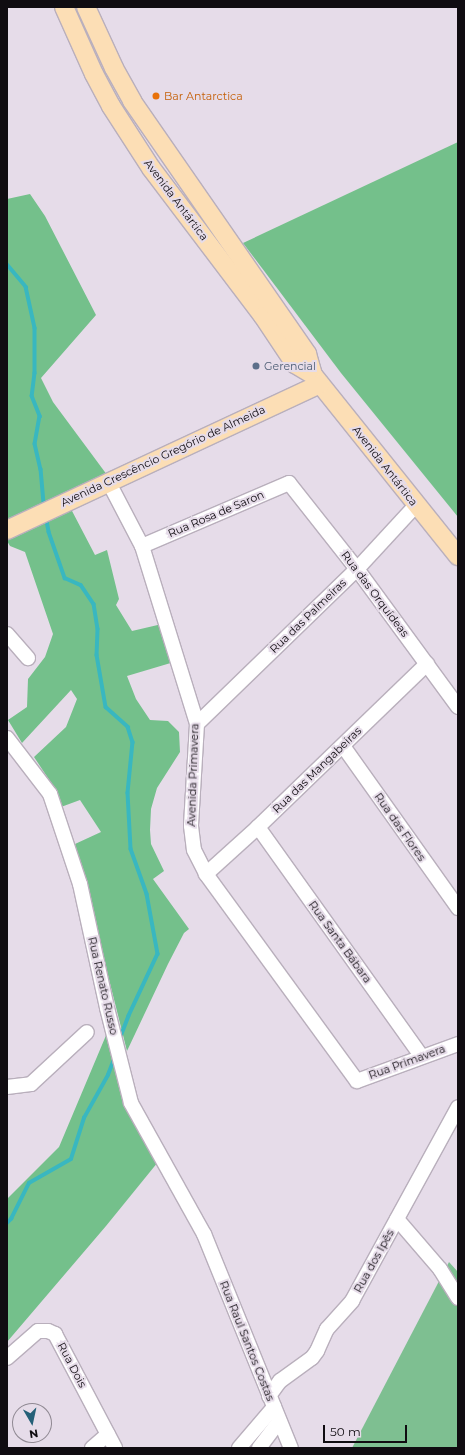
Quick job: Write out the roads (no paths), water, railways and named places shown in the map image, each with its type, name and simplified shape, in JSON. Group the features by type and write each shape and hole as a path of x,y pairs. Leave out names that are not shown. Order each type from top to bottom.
{"main road":[{"name":"Avenida Antártica","path":"64,7 111,106 151,168 263,316 295,364 317,379"},
{"name":"Avenida Antártica","path":"86,7 114,68 150,129 307,354 317,379 416,506 458,556"},
{"path":"98,81 105,84 116,93 140,122 150,129"},
{"name":"Avenida Crescêncio Gregório de Almeida","path":"7,530 317,379"}],"street":[{"name":"Avenida Primavera","path":"108,481 142,546 197,724 191,826 194,850 206,874 357,1081"},
{"name":"Rua Rosa de Saron","path":"142,546 289,483"},
{"name":"Rua das Orquídeas","path":"289,483 356,569 458,707"},
{"name":"Rua das Palmeiras","path":"197,724 356,569 416,506"},
{"path":"7,634 28,658"},
{"name":"Rua das Mangabeiras","path":"206,874 258,827 427,664"},
{"name":"Rua Renato Russo","path":"7,738 50,794 80,884 131,1103 204,1234"},
{"name":"Rua das Flores","path":"342,746 458,908"},
{"name":"Rua Santa Bábara","path":"258,827 422,1057"},
{"path":"7,1087 31,1084 87,1032"},
{"name":"Rua Primavera","path":"357,1081 458,1044"},
{"name":"Rua dos Ipês","path":"239,1448 272,1402 280,1381 312,1358 317,1351 327,1329 352,1300 458,1108"},
{"path":"397,1219 440,1269 458,1298"},
{"name":"Rua Raul Santos Costas","path":"204,1234 291,1448"},
{"name":"Rua Dois","path":"7,1358 38,1331 48,1331 55,1334 115,1448"},
{"path":"260,1448 279,1421"},
{"path":"92,1448 108,1434"}],"waterway":[{"path":"7,264 26,287 35,328 35,373 32,396 40,416 35,444 41,469 44,506"},
{"path":"46,516 49,532 65,578 81,585 94,604 98,629 97,655 106,707 128,727 133,742 128,793 131,849 147,894 158,954 129,1016 120,1040"},
{"path":"7,1223 11,1219 29,1183 71,1159 84,1118 108,1075 115,1057"}],"place":[{"name":"Bar Antarctica","path":"156,96"},
{"name":"Gerencial","path":"256,366"}]}
